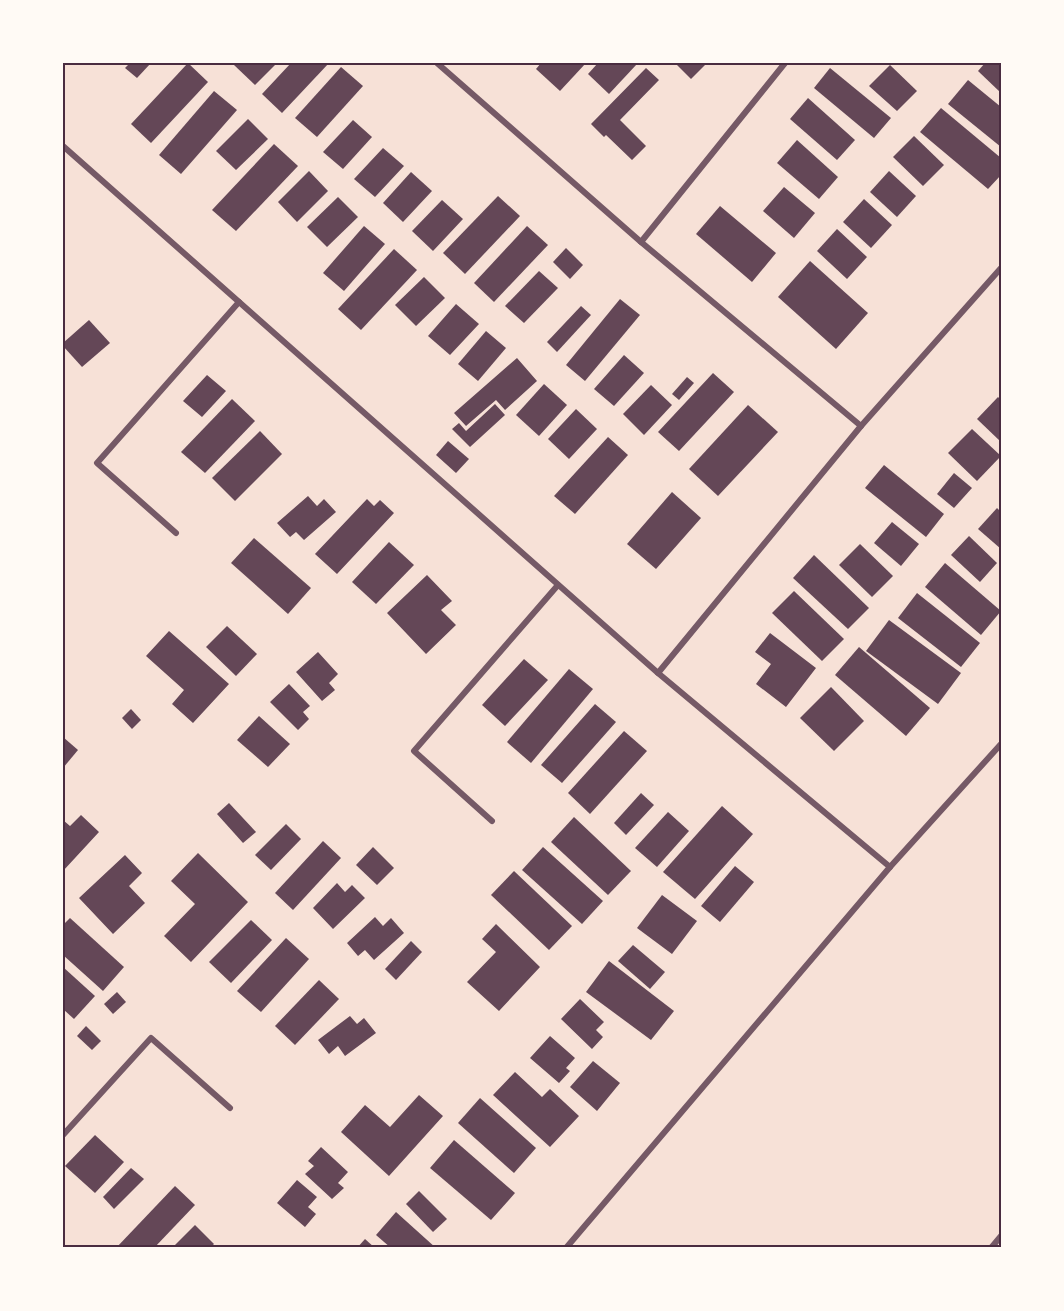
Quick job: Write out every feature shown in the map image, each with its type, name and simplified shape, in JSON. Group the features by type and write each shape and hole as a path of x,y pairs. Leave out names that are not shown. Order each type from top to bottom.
{"street":[{"path":"437,63 641,242 861,426"},
{"path":"641,242 785,63"},
{"path":"63,146 658,673 890,867"},
{"path":"658,673 861,426 1001,268"},
{"path":"176,533 98,463 239,302"},
{"path":"492,821 414,751 558,585"},
{"path":"566,1248 890,867 1001,744"},
{"path":"63,1135 151,1038 230,1108"},
{"path":"991,1248 1001,1236"}],"building":[{"path":"130,63 151,63 137,78 125,68"},
{"path":"188,63 208,82 151,143 131,124"},
{"path":"236,63 277,63 255,85 234,65"},
{"path":"291,63 329,63 282,113 262,94"},
{"path":"541,63 586,63 560,91 536,69"},
{"path":"598,63 637,64 609,94 588,74"},
{"path":"675,63 707,63 691,79"},
{"path":"985,63 1001,63 1001,93 978,71"},
{"path":"890,65 917,91 897,111 869,86"},
{"path":"341,67 363,86 317,137 295,118"},
{"path":"646,68 659,80 620,120 646,146 632,160 591,124"},
{"path":"830,68 891,118 874,138 814,88"},
{"path":"968,80 1001,107 1001,147 948,104"},
{"path":"214,91 237,110 181,174 159,155"},
{"path":"808,98 855,140 837,160 790,119"},
{"path":"941,108 1001,158 1001,175 988,189 920,132"},
{"path":"248,119 268,139 236,170 216,151"},
{"path":"353,120 372,137 343,169 323,152"},
{"path":"914,136 944,165 923,186 893,157"},
{"path":"797,140 838,177 819,199 777,163"},
{"path":"274,144 298,166 236,231 212,210"},
{"path":"383,148 404,166 375,197 354,179"},
{"path":"309,171 328,191 297,222 278,202"},
{"path":"889,171 916,196 897,217 870,192"},
{"path":"411,172 432,191 403,222 383,203"},
{"path":"784,187 815,213 794,238 763,211"},
{"path":"498,196 520,216 465,274 443,253"},
{"path":"338,197 358,217 327,247 307,227"},
{"path":"864,199 892,225 871,248 843,222"},
{"path":"442,200 463,219 433,251 412,231"},
{"path":"720,206 776,253 752,282 696,234"},
{"path":"364,226 385,244 344,291 323,273"},
{"path":"527,226 548,245 494,302 474,283"},
{"path":"837,229 867,257 847,279 817,251"},
{"path":"566,248 583,265 570,279 553,262"},
{"path":"394,249 417,270 361,330 338,309"},
{"path":"810,261 868,313 836,349 778,297"},
{"path":"539,271 558,288 524,323 505,306"},
{"path":"424,277 445,298 416,326 395,305"},
{"path":"620,299 640,315 585,381 566,365"},
{"path":"456,304 479,324 450,355 428,336"},
{"path":"581,306 591,315 557,352 547,342"},
{"path":"89,320 110,343 82,367 63,346 63,343"},
{"path":"486,331 506,348 478,381 458,364"},
{"path":"624,355 644,373 614,406 594,389"},
{"path":"517,358 537,381 505,410 496,400 466,426 454,413"},
{"path":"713,373 734,392 679,451 658,432"},
{"path":"207,375 226,391 202,417 183,401"},
{"path":"687,377 694,383 679,400 672,394"},
{"path":"544,384 567,405 539,436 516,415"},
{"path":"651,385 672,405 644,435 623,414"},
{"path":"998,397 1001,400 1001,442 977,419"},
{"path":"232,399 255,421 205,473 181,452"},
{"path":"495,404 505,415 470,447 452,429 459,423 466,431"},
{"path":"748,405 778,432 718,496 689,469"},
{"path":"576,409 597,429 569,459 548,439"},
{"path":"972,429 1001,456 977,481 948,453"},
{"path":"260,431 282,454 235,501 212,478"},
{"path":"608,437 628,455 575,514 554,496"},
{"path":"448,441 469,459 456,473 436,455"},
{"path":"884,465 944,514 926,537 865,488"},
{"path":"954,473 972,488 954,508 937,494"},
{"path":"672,492 701,518 656,569 627,544"},
{"path":"308,496 317,506 324,499 336,512 304,540 296,532 290,537 277,523"},
{"path":"367,499 374,506 380,500 394,513 337,574 315,554"},
{"path":"997,508 1001,512 1001,549 978,529"},
{"path":"892,522 919,544 901,566 874,543"},
{"path":"969,536 997,563 980,582 951,555"},
{"path":"254,538 311,588 288,614 231,563"},
{"path":"389,542 414,565 376,604 352,582"},
{"path":"860,544 893,576 872,597 839,565"},
{"path":"814,555 869,608 848,629 793,578"},
{"path":"945,563 1001,611 981,635 925,587"},
{"path":"427,575 452,601 441,610 456,625 426,654 387,613"},
{"path":"794,591 844,639 822,661 772,613"},
{"path":"917,593 980,643 961,667 898,618"},
{"path":"889,620 961,673 938,704 866,651"},
{"path":"227,626 257,654 236,676 206,647"},
{"path":"169,631 229,684 193,723 172,704 184,690 146,656"},
{"path":"770,633 816,668 786,707 756,684 771,664 755,652"},
{"path":"859,647 930,708 906,736 835,675"},
{"path":"318,652 338,674 329,683 335,690 322,701 296,672"},
{"path":"524,659 548,680 505,726 482,705"},
{"path":"569,669 593,689 531,763 507,742"},
{"path":"289,684 310,706 303,712 309,719 298,730 270,702"},
{"path":"831,687 864,721 834,751 800,718"},
{"path":"595,704 616,722 562,783 541,765"},
{"path":"131,709 141,720 132,729 122,718"},
{"path":"259,716 290,744 268,767 237,740"},
{"path":"624,731 647,751 590,814 568,793"},
{"path":"63,737 78,750 63,768"},
{"path":"641,793 654,805 626,835 614,823"},
{"path":"229,803 256,832 243,843 217,814"},
{"path":"722,806 753,834 695,899 663,872"},
{"path":"668,812 689,831 657,867 635,848"},
{"path":"81,815 99,832 63,871 63,820 70,826"},
{"path":"574,817 631,871 608,895 551,842"},
{"path":"286,824 301,839 271,870 255,855"},
{"path":"323,841 341,858 293,910 275,893"},
{"path":"373,847 394,868 377,885 356,865"},
{"path":"543,847 603,901 582,924 522,870"},
{"path":"198,853 248,902 191,962 164,936 195,904 171,881"},
{"path":"125,855 142,873 129,886 145,903 113,934 79,898"},
{"path":"735,866 754,882 720,922 701,906"},
{"path":"514,871 572,926 549,950 491,895"},
{"path":"337,883 345,892 352,885 365,898 333,929 313,908"},
{"path":"662,895 697,921 672,954 637,928"},
{"path":"375,917 383,926 391,918 404,933 374,960 365,950 358,956 347,943"},
{"path":"70,918 124,967 103,991 63,955 63,925"},
{"path":"251,920 272,940 231,983 209,962"},
{"path":"496,924 540,967 499,1011 467,982 496,952 482,939"},
{"path":"286,938 309,959 261,1012 237,991"},
{"path":"411,941 422,952 396,980 385,969"},
{"path":"633,945 665,972 650,989 618,961"},
{"path":"609,961 674,1011 651,1040 586,992"},
{"path":"63,967 95,996 74,1019 63,1009"},
{"path":"319,980 339,999 295,1045 275,1026"},
{"path":"117,992 126,1002 113,1014 104,1004"},
{"path":"580,999 604,1022 596,1030 603,1037 592,1049 561,1019"},
{"path":"350,1016 357,1024 364,1018 376,1033 345,1056 338,1046 329,1054 318,1040"},
{"path":"86,1026 101,1041 92,1050 77,1036"},
{"path":"550,1036 575,1058 566,1068 570,1071 559,1083 530,1058"},
{"path":"593,1061 620,1083 597,1111 570,1087"},
{"path":"515,1072 542,1097 550,1089 579,1116 550,1147 493,1095"},
{"path":"419,1095 443,1116 389,1176 341,1132 365,1105 390,1127"},
{"path":"480,1098 536,1148 514,1173 458,1123"},
{"path":"95,1135 124,1162 95,1193 65,1166"},
{"path":"454,1140 515,1193 491,1220 430,1168"},
{"path":"321,1147 348,1172 338,1183 344,1188 332,1199 305,1174 314,1166 308,1161"},
{"path":"131,1168 144,1179 114,1209 103,1197"},
{"path":"297,1180 317,1197 308,1207 316,1214 305,1227 277,1203"},
{"path":"175,1186 195,1205 154,1248 116,1248"},
{"path":"419,1191 447,1219 433,1232 406,1204"},
{"path":"396,1212 436,1248 391,1248 376,1235"},
{"path":"195,1225 214,1244 210,1248 172,1248"},
{"path":"365,1239 375,1248 357,1248"}]}
